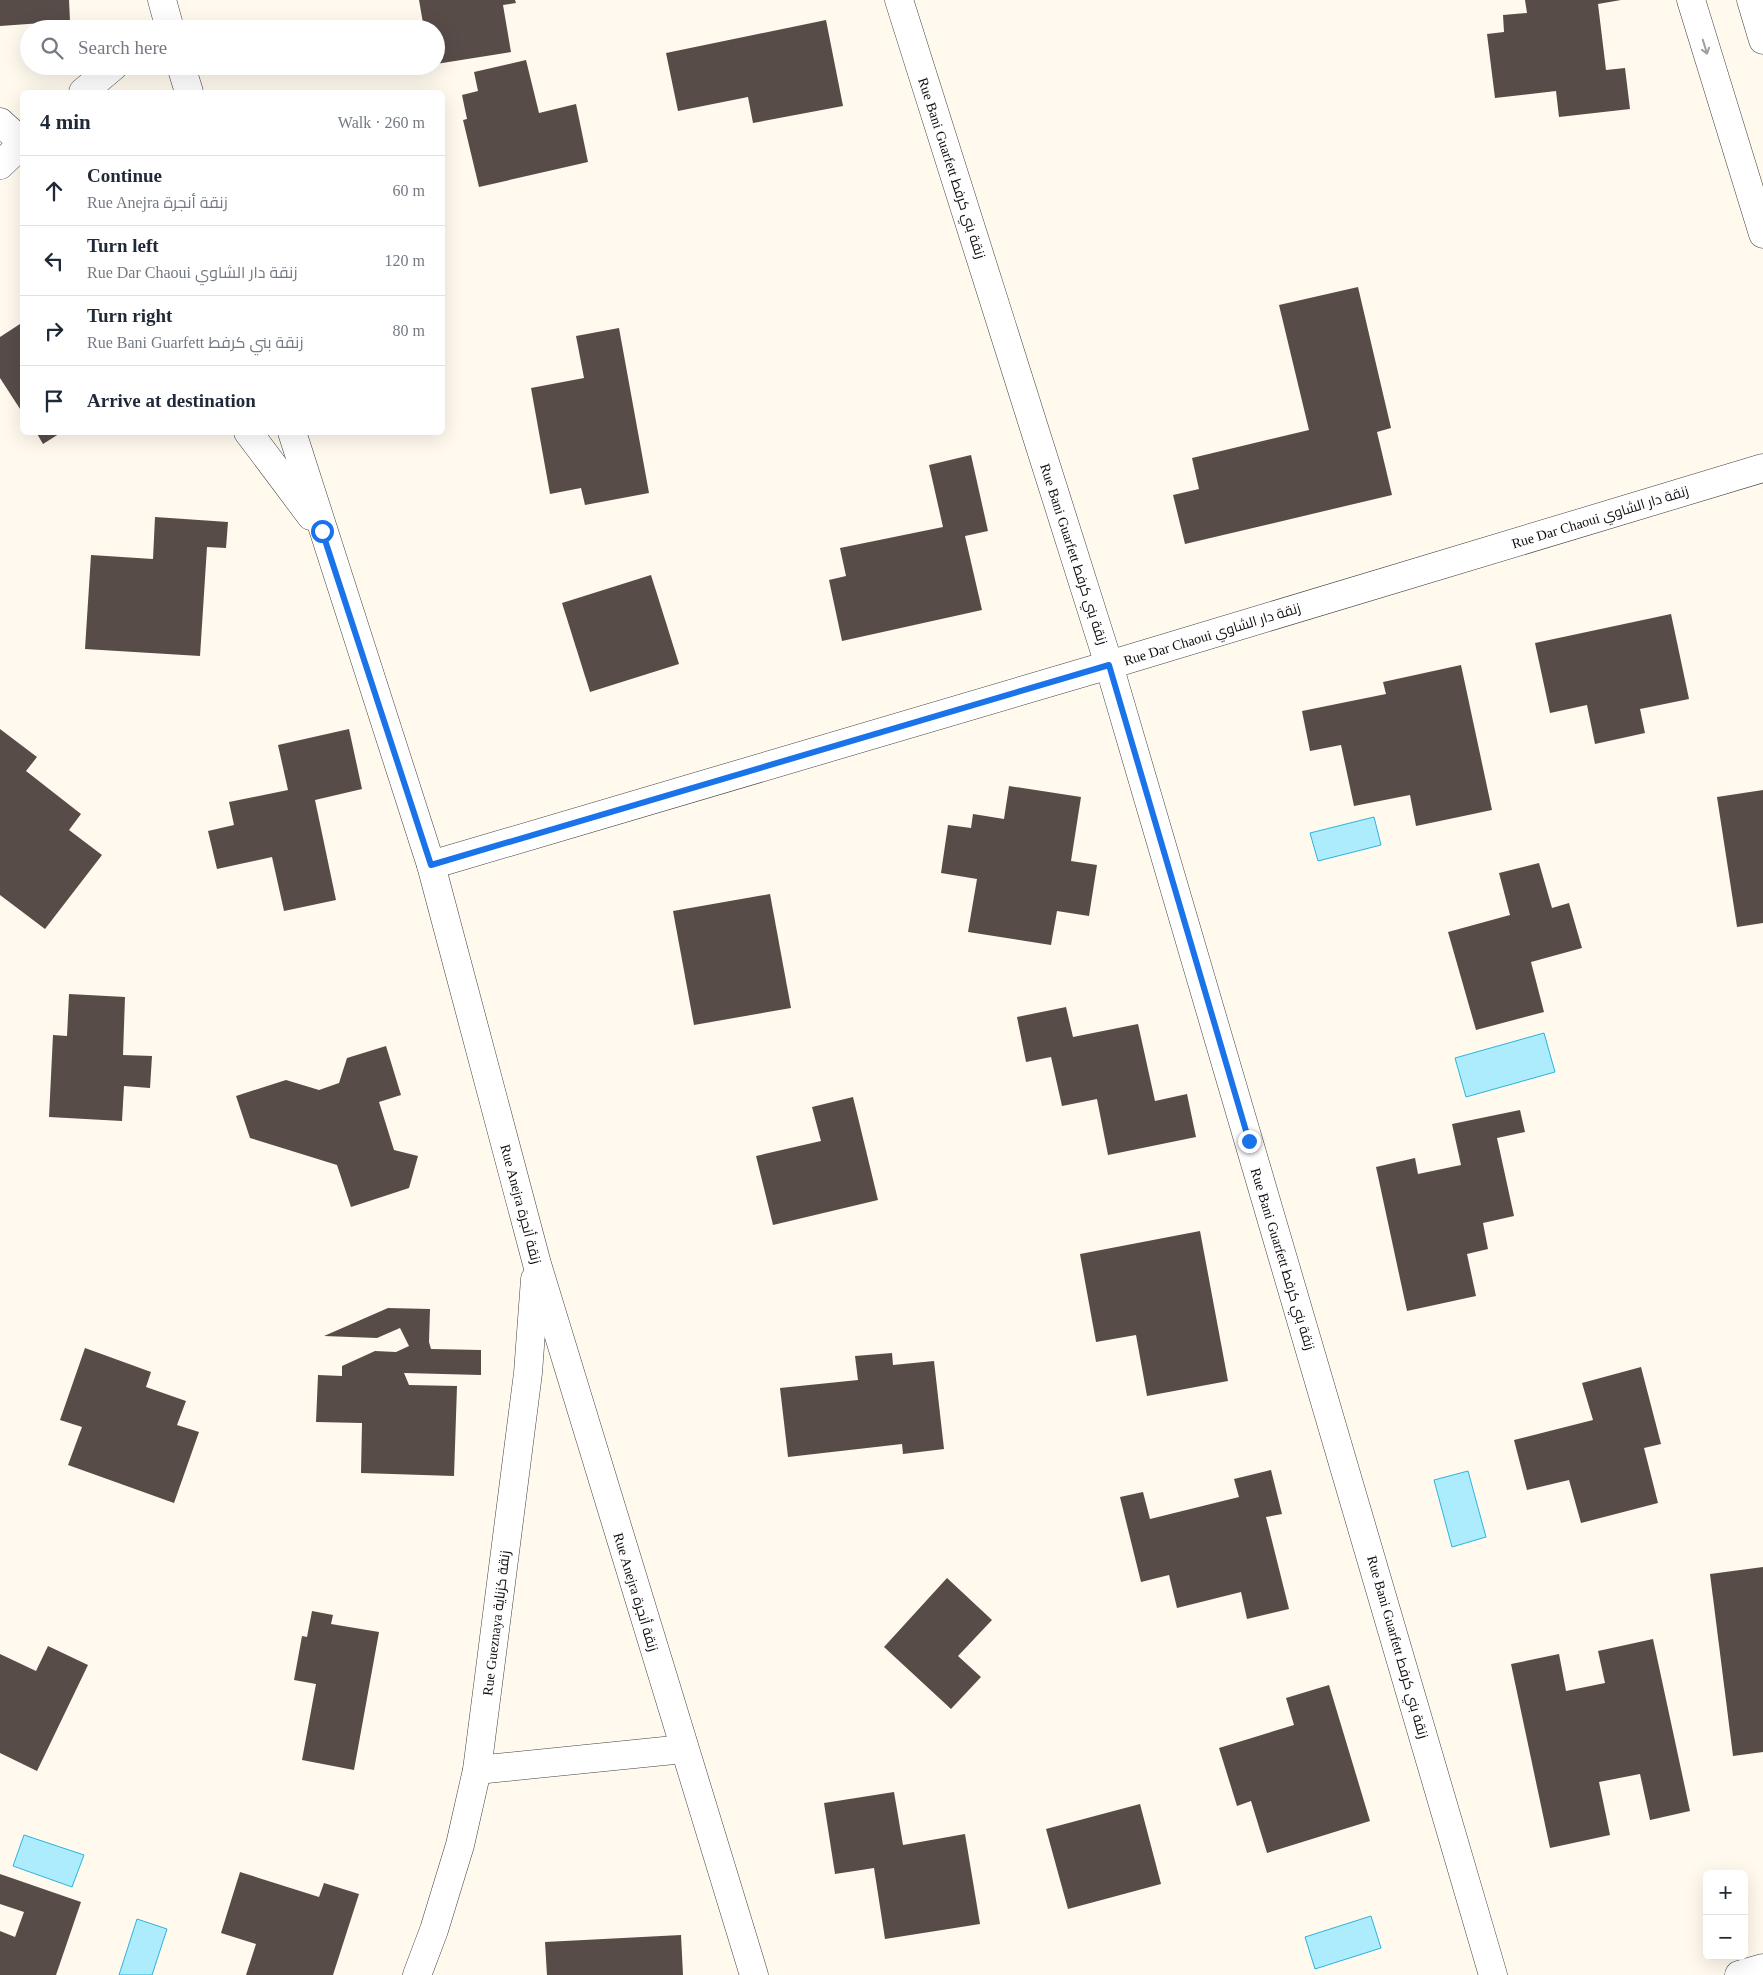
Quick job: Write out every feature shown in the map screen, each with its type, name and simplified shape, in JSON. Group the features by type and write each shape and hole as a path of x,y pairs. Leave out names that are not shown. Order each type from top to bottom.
{"street":[{"name":"Rue Bani Guarfett زنقة بني كرفط","path":"898,0 1109,665 1492,1975"},
{"path":"1691,0 1763,234"},
{"path":"1750,0 1763,40"},
{"path":"85,90 103,75"},
{"path":"184,75 188,90"},
{"path":"0,122 20,141"},
{"path":"0,165 20,145"},
{"path":"250,435 322,531"},
{"name":"Rue Anejra زنقة أنجرة","path":"293,435 322,531 431,865 537,1264 754,1975"},
{"name":"Rue Dar Chaoui زنقة دار الشاوي","path":"431,865 1109,665 1763,468"},
{"name":"Rue Gueznaya زنقة كزناية","path":"417,1975 434,1930 457,1854 477,1770 528,1374 537,1264"},
{"path":"477,1770 684,1749"},
{"path":"1739,1975 1763,1968"}],"water":[{"path":"1374,817 1381,845 1318,861 1310,833"},
{"path":"1544,1033 1555,1072 1466,1097 1455,1058"},
{"path":"1468,1471 1486,1537 1452,1547 1434,1480"},
{"path":"24,1835 84,1855 72,1887 13,1866"},
{"path":"1371,1916 1381,1948 1315,1969 1305,1937"},
{"path":"137,1919 167,1929 152,1975 119,1975"}],"building":[{"path":"0,0 69,0 70,20 20,20 20,25 0,26"},
{"path":"419,0 515,0 516,3 503,5 511,52 445,63 445,20 422,20"},
{"path":"1525,0 1621,0 1598,4 1606,70 1625,68 1630,109 1559,117 1556,91 1495,98 1487,34 1504,32 1503,15 1527,13"},
{"path":"826,20 843,106 753,123 748,97 678,111 666,53"},
{"path":"526,60 539,113 576,104 588,162 479,187 463,120 467,119 462,95 478,91 474,72"},
{"path":"1358,287 1391,428 1377,432 1392,495 1185,544 1173,495 1199,489 1192,458 1309,430 1279,305"},
{"path":"20,324 20,409 0,378 0,337"},
{"path":"619,328 649,493 585,505 581,488 550,494 531,388 584,378 576,336"},
{"path":"38,435 57,435 43,444"},
{"path":"971,455 988,531 965,536 982,610 842,641 829,580 846,576 840,548 943,527 929,465"},
{"path":"155,517 228,522 226,548 207,547 200,656 85,649 91,555 153,559"},
{"path":"651,575 679,664 590,692 562,603"},
{"path":"1671,614 1689,699 1640,709 1645,733 1595,744 1587,705 1550,713 1535,643"},
{"path":"1461,665 1492,810 1416,826 1410,795 1354,806 1341,745 1310,751 1302,711 1386,694 1383,682"},
{"path":"0,729 37,757 26,771 81,814 69,830 102,855 45,929 0,895"},
{"path":"349,729 362,789 315,800 336,900 284,911 272,857 217,869 208,831 234,825 229,802 288,790 278,745"},
{"path":"1009,786 1081,797 1071,861 1097,865 1089,916 1057,911 1051,945 968,932 977,879 941,873 948,825 971,828 973,814 1004,819"},
{"path":"1763,790 1763,923 1737,927 1717,797"},
{"path":"1539,863 1552,908 1569,903 1582,948 1531,962 1544,1012 1476,1030 1448,932 1510,915 1499,873"},
{"path":"770,894 791,1008 694,1025 673,911"},
{"path":"69,994 125,997 123,1055 152,1056 150,1088 124,1086 122,1121 49,1117 53,1035 67,1036"},
{"path":"1066,1007 1073,1037 1138,1024 1155,1101 1187,1094 1196,1137 1108,1155 1097,1099 1062,1106 1051,1057 1026,1062 1017,1017"},
{"path":"386,1046 401,1095 379,1102 394,1150 418,1156 409,1188 351,1207 337,1165 250,1138 236,1096 286,1080 319,1090 339,1083 347,1058"},
{"path":"853,1097 878,1200 773,1225 756,1156 821,1141 812,1107"},
{"path":"1520,1110 1525,1132 1497,1138 1514,1216 1483,1223 1488,1249 1467,1254 1476,1296 1407,1311 1376,1167 1415,1158 1418,1174 1461,1165 1452,1124"},
{"path":"1200,1231 1228,1381 1147,1396 1136,1335 1096,1342 1080,1254"},
{"path":"388,1308 430,1309 429,1342 431,1349 481,1350 481,1375 404,1373 409,1385 457,1386 454,1476 361,1473 362,1423 316,1422 318,1375 342,1376 342,1366 375,1351 396,1352 409,1346 400,1328 377,1338 324,1336"},
{"path":"85,1348 151,1372 146,1387 186,1401 177,1425 199,1432 174,1503 68,1465 82,1427 60,1420"},
{"path":"892,1353 893,1365 934,1361 944,1449 903,1454 902,1444 788,1457 780,1388 858,1380 855,1356"},
{"path":"1641,1367 1661,1444 1644,1448 1658,1503 1581,1523 1569,1480 1527,1490 1514,1440 1593,1420 1582,1383"},
{"path":"1271,1470 1282,1514 1266,1517 1289,1609 1247,1619 1241,1592 1177,1608 1169,1575 1141,1582 1120,1497 1143,1492 1150,1519 1239,1497 1234,1479"},
{"path":"1763,1567 1763,1752 1733,1756 1710,1574"},
{"path":"947,1578 992,1620 958,1656 981,1677 951,1709 884,1647"},
{"path":"312,1611 333,1615 331,1624 379,1632 354,1770 302,1760 316,1684 294,1680 302,1636 307,1637"},
{"path":"1653,1639 1690,1811 1650,1820 1640,1774 1599,1782 1610,1835 1550,1848 1511,1664 1559,1654 1566,1691 1605,1683 1598,1651"},
{"path":"48,1646 88,1665 37,1771 0,1753 0,1654 36,1671"},
{"path":"1329,1685 1370,1821 1267,1853 1251,1801 1237,1806 1219,1748 1294,1725 1286,1698"},
{"path":"894,1792 903,1845 965,1834 980,1924 885,1939 874,1868 835,1874 824,1803"},
{"path":"1140,1804 1161,1884 1068,1909 1046,1829"},
{"path":"240,1872 319,1897 324,1883 359,1894 333,1975 246,1975 256,1944 221,1933"},
{"path":"0,1874 81,1902 56,1975 0,1975 0,1931 15,1937 24,1912 0,1904"},
{"path":"681,1935 683,1975 547,1975 545,1942"}],"route":[{"path":"322,531 431,865 1109,665 1249,1141"}]}
